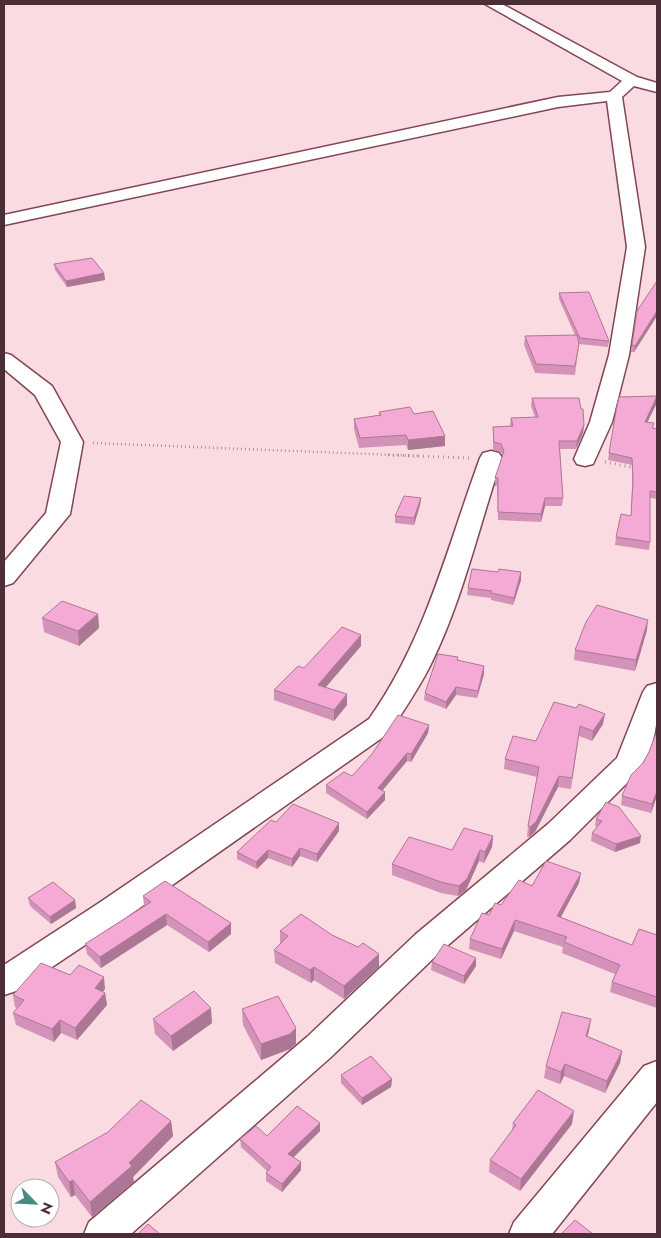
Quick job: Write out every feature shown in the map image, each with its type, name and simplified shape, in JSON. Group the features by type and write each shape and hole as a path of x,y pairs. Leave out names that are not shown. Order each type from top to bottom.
{"street":[{"path":"492,4 632,80 657,88"},
{"path":"4,220 558,102 614,96 632,80"},
{"path":"585,459 601,422 619,355 643,248 614,96"},
{"path":"4,358 44,391 72,442 58,514 4,578"},
{"path":"4,982 110,912 379,726 398,702 440,612 491,458"},
{"path":"103,1234 319,1047 428,943 573,818 630,763 657,692"},
{"path":"528,1234 657,1076"}],"path":[{"path":"72,442 236,450 491,458"},
{"path":"585,459 639,468"}],"building":[{"path":"92,258 104,273 66,281 54,264"},
{"path":"657,281 657,311 635,346 632,345 637,311"},
{"path":"589,292 609,341 580,338 559,293"},
{"path":"577,335 579,344 575,366 536,364 525,336"},
{"path":"657,396 645,422 654,423 652,428 657,429 657,492 650,491 650,542 616,537 621,514 631,516 633,480 632,458 609,453 619,397"},
{"path":"532,398 579,398 581,409 583,409 584,425 577,441 559,441 563,498 545,498 541,514 498,512 498,478 495,478 504,451 501,444 494,442 493,427 513,426 511,418 538,417"},
{"path":"410,407 414,414 433,411 445,436 408,440 406,435 360,438 354,419 381,415 379,412"},
{"path":"404,496 421,498 414,518 395,516"},
{"path":"472,569 498,572 499,569 521,572 514,598 491,593 492,591 468,588"},
{"path":"62,601 98,614 78,631 42,618"},
{"path":"597,605 648,620 636,660 575,650 586,622"},
{"path":"342,627 361,635 318,685 347,694 334,710 274,690 298,666 304,668"},
{"path":"438,654 458,657 457,660 484,666 478,691 456,687 446,702 425,693"},
{"path":"554,702 576,708 579,704 605,714 593,731 580,726 572,778 559,776 536,822 530,827 528,826 539,767 505,759 513,736 536,741"},
{"path":"398,715 429,725 411,754 407,753 378,788 385,792 367,812 326,785 344,772 352,776 372,754"},
{"path":"657,731 657,791 652,804 622,796 631,775 643,763 649,752"},
{"path":"606,802 619,807 641,836 616,844 592,833 602,821 596,819"},
{"path":"293,804 339,823 317,854 300,848 292,859 268,850 256,862 237,852 271,820 276,822"},
{"path":"464,828 493,836 485,852 480,850 467,879 459,886 441,882 392,864 409,837 452,850"},
{"path":"546,861 581,873 557,916 632,945 639,929 657,935 657,997 612,982 620,965 564,942 567,937 515,920 502,949 470,939 482,913 489,915 495,903 501,905 519,880 532,886"},
{"path":"165,881 231,923 208,942 166,914 100,957 85,944 151,902 143,896"},
{"path":"53,882 75,900 50,917 28,898"},
{"path":"301,914 332,935 358,947 363,943 379,954 344,986 314,967 310,970 274,950 288,936 280,931"},
{"path":"444,944 476,958 464,976 432,962"},
{"path":"41,963 70,975 79,965 104,977 95,988 105,993 75,1028 60,1020 52,1029 13,1013 24,1000 13,995"},
{"path":"194,991 211,1008 171,1036 153,1019"},
{"path":"278,996 296,1028 290,1034 261,1044 242,1009"},
{"path":"562,1012 591,1019 586,1036 622,1051 607,1081 565,1064 561,1072 546,1066"},
{"path":"371,1056 392,1079 362,1098 341,1075"},
{"path":"538,1090 574,1111 521,1179 490,1160 516,1125 513,1123"},
{"path":"141,1100 171,1121 129,1163 132,1166 90,1202 73,1180 69,1182 55,1162 108,1132"},
{"path":"297,1106 320,1123 288,1154 301,1162 282,1184 266,1173 271,1167 240,1139 256,1126 267,1136"},
{"path":"575,1220 593,1234 561,1234"},
{"path":"148,1224 160,1234 138,1234"}]}
